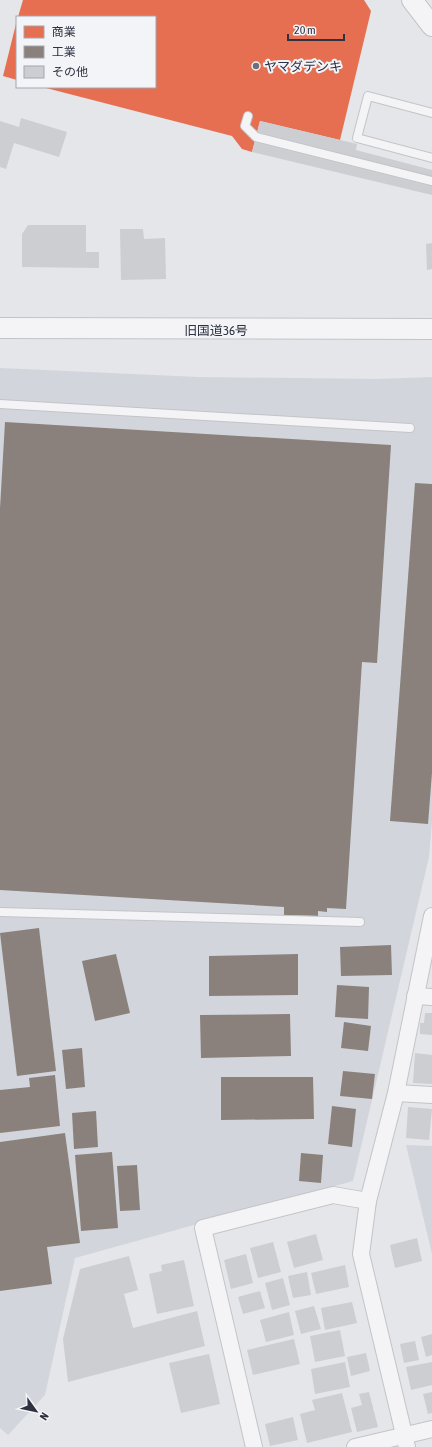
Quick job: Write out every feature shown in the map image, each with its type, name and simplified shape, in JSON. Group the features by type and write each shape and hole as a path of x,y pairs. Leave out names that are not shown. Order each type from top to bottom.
{"street":[{"path":"412,0 432,26"},
{"name":"旧国道36号","path":"0,328 432,329"},
{"path":"405,1441 361,1254 368,1201 396,1093 432,916"},
{"path":"415,996 432,997"},
{"path":"396,1093 432,1096"},
{"path":"254,1447 203,1228 334,1195 368,1201"},
{"path":"356,1447 405,1441 432,1429"}],"lane":[{"path":"432,113 368,96 357,138 432,158"},
{"path":"248,116 245,126 256,137 432,181"},
{"path":"0,404 410,428"},
{"path":"0,912 360,922"}],"shaded area":[{"path":"0,368 199,377 377,379 432,377 432,821 429,857 353,1181 75,1258 45,1395 8,1435 0,1428"},
{"path":"406,1145 432,1146 432,1254"}],"building: 商業":[{"name":"ヤマダデンキ","path":"23,0 364,0 371,11 340,140 260,121 252,152 242,149 232,136 46,88 156,88 156,16 18,16"},
{"path":"16,24 16,80 3,76"}],"building: 工業":[{"path":"5,422 391,445 377,663 362,662 346,909 327,908 327,912 318,911 318,916 284,915 284,907 0,890 0,508"},
{"path":"415,483 432,484 432,773 428,824 390,821"},
{"path":"39,928 56,1071 17,1076 0,933"},
{"path":"391,945 392,975 341,976 340,947"},
{"path":"116,954 130,1013 95,1021 82,961"},
{"path":"298,954 298,995 209,996 209,956"},
{"path":"337,985 369,987 368,1019 335,1017"},
{"path":"290,1014 291,1056 201,1058 200,1015"},
{"path":"344,1022 371,1026 368,1051 341,1048"},
{"path":"82,1048 85,1087 66,1089 62,1050"},
{"path":"343,1071 375,1074 372,1099 340,1096"},
{"path":"55,1075 60,1126 0,1133 0,1090 30,1087 29,1078"},
{"path":"221,1077 313,1077 314,1119 221,1120"},
{"path":"332,1106 356,1109 352,1147 328,1144"},
{"path":"96,1111 98,1147 74,1149 72,1113"},
{"path":"65,1133 80,1243 47,1247 52,1284 0,1291 0,1142"},
{"path":"112,1152 118,1228 81,1231 75,1155"},
{"path":"301,1153 323,1155 321,1183 299,1181"},
{"path":"137,1165 140,1210 120,1211 117,1166"}],"building: その他":[{"path":"21,118 67,132 59,157 14,143 6,169 0,167 0,121 19,127"},
{"path":"260,121 357,144 356,150 432,170 432,195 252,152"},
{"path":"28,225 86,225 86,252 99,252 99,268 22,267 22,234"},
{"path":"120,229 143,229 144,239 165,238 166,279 121,280"},
{"path":"432,243 432,269 427,270 426,244"},
{"path":"425,1013 432,1013 432,1035 420,1034 420,1023 424,1023"},
{"path":"415,1053 432,1055 432,1084 413,1083"},
{"path":"408,1107 432,1109 429,1140 406,1138"},
{"path":"316,1234 323,1260 294,1268 287,1242"},
{"path":"417,1238 422,1261 395,1268 390,1245"},
{"path":"273,1242 281,1272 258,1278 250,1248"},
{"path":"246,1254 253,1283 231,1289 224,1260"},
{"path":"129,1256 138,1290 124,1294 133,1328 197,1311 205,1346 68,1382 63,1339 80,1269"},
{"path":"184,1260 194,1306 157,1314 149,1274 162,1271 161,1265"},
{"path":"345,1265 349,1287 316,1294 311,1273"},
{"path":"307,1272 311,1295 293,1298 288,1276"},
{"path":"283,1278 290,1305 272,1310 265,1283"},
{"path":"260,1291 265,1308 243,1314 238,1297"},
{"path":"352,1302 357,1323 325,1330 321,1308"},
{"path":"314,1306 321,1329 301,1334 295,1311"},
{"path":"289,1312 294,1335 266,1342 260,1320"},
{"path":"340,1330 345,1356 315,1362 310,1336"},
{"path":"432,1334 432,1355 426,1357 421,1337"},
{"path":"294,1339 300,1364 253,1375 247,1350"},
{"path":"415,1341 419,1360 404,1363 400,1344"},
{"path":"366,1353 370,1371 351,1376 347,1357"},
{"path":"209,1354 220,1404 181,1413 169,1363"},
{"path":"345,1362 350,1387 315,1394 311,1369"},
{"path":"432,1362 432,1385 411,1390 406,1367"},
{"path":"369,1392 378,1427 357,1432 351,1408 362,1405 359,1394"},
{"path":"432,1392 432,1413 428,1414 423,1394"},
{"path":"342,1393 352,1432 307,1443 300,1414 315,1410 312,1400"},
{"path":"293,1417 298,1440 270,1446 265,1424"}],"place":[{"name":"ヤマダデンキ","path":"256,66"}]}
